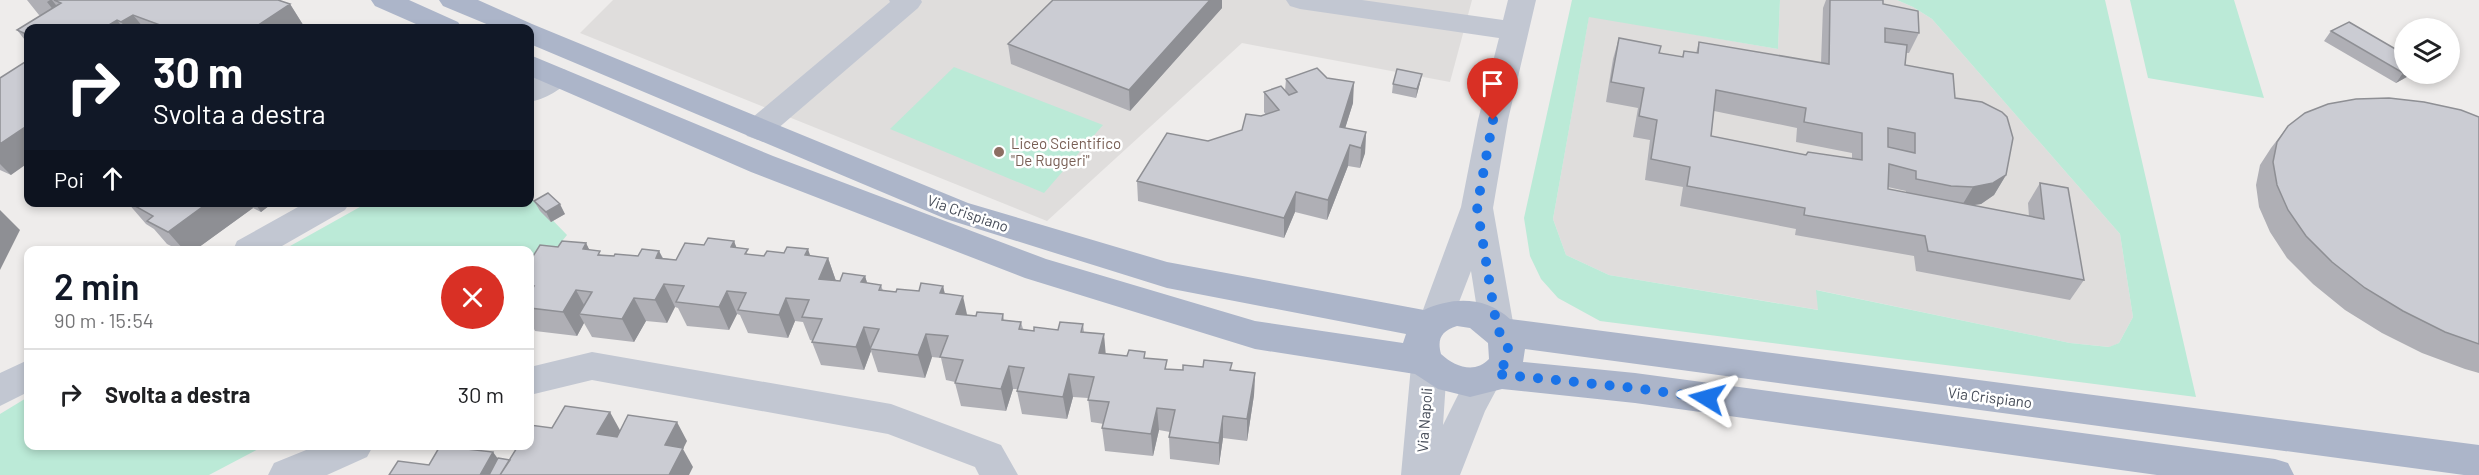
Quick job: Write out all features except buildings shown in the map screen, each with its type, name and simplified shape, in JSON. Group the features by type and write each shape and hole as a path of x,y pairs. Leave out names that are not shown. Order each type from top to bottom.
{"main road":[{"path":"384,0 439,24"},
{"path":"453,0 510,24"},
{"name":"Via Crispiano","path":"534,35 957,211 1167,275 1432,322"},
{"name":"Via Crispiano","path":"538,78 1037,270 1255,335 1427,363"},
{"path":"1490,378 1506,362 1508,347 1499,330 1479,316 1457,313 1432,322 1420,342 1427,363 1454,381 1490,378 1635,388 2275,475"},
{"name":"Via Crispiano","path":"1499,330 2479,461"}],"street":[{"path":"758,129 908,2 903,0"},
{"path":"1300,0 1515,32"},
{"path":"1432,322 1477,207 1493,120 1522,0"},
{"path":"256,246 325,207"},
{"path":"1477,207 1499,330"},
{"name":"Via Napoli","path":"1420,475 1427,363"},
{"path":"534,380 592,366 891,419 988,456 999,475"},
{"path":"0,391 24,377"},
{"name":"Via Napoli","path":"1441,475 1468,408 1490,378"},
{"path":"287,475 345,450"}],"shaded area":[{"name":"Liceo Scientifico \"De Ruggeri\"","path":"613,0 1472,0 1450,82 1242,43 1047,221 580,33"},
{"path":"1780,0 1897,0 1932,19 2120,234 2133,317 2119,343 2110,347 2070,343 1817,290 1819,310 1609,275 1566,255 1553,219 1589,16 1778,49"}],"green space":[{"path":"1572,0 1780,0 1778,49 1589,17 1553,219 1566,255 1609,275 1818,310 1816,290 2070,343 2109,347 2119,343 2133,317 2120,234 1932,19 1897,0 2105,0 2196,397 1600,321 1558,298 1541,279 1530,256 1524,218"},
{"path":"2130,0 2234,0 2264,98 2148,78"},
{"path":"954,67 1103,125 1044,193 890,129"},
{"path":"534,201 567,235 534,276 534,246 290,246 360,207 534,207"},
{"path":"24,399 24,450 256,450 209,475 0,475 0,414"}],"place":[{"name":"Liceo Scientifico \"De Ruggeri\"","path":"999,152"}],"route":[{"path":"1493,120 1477,207 1497,328 1508,347 1506,362 1496,374 1707,398"}]}
